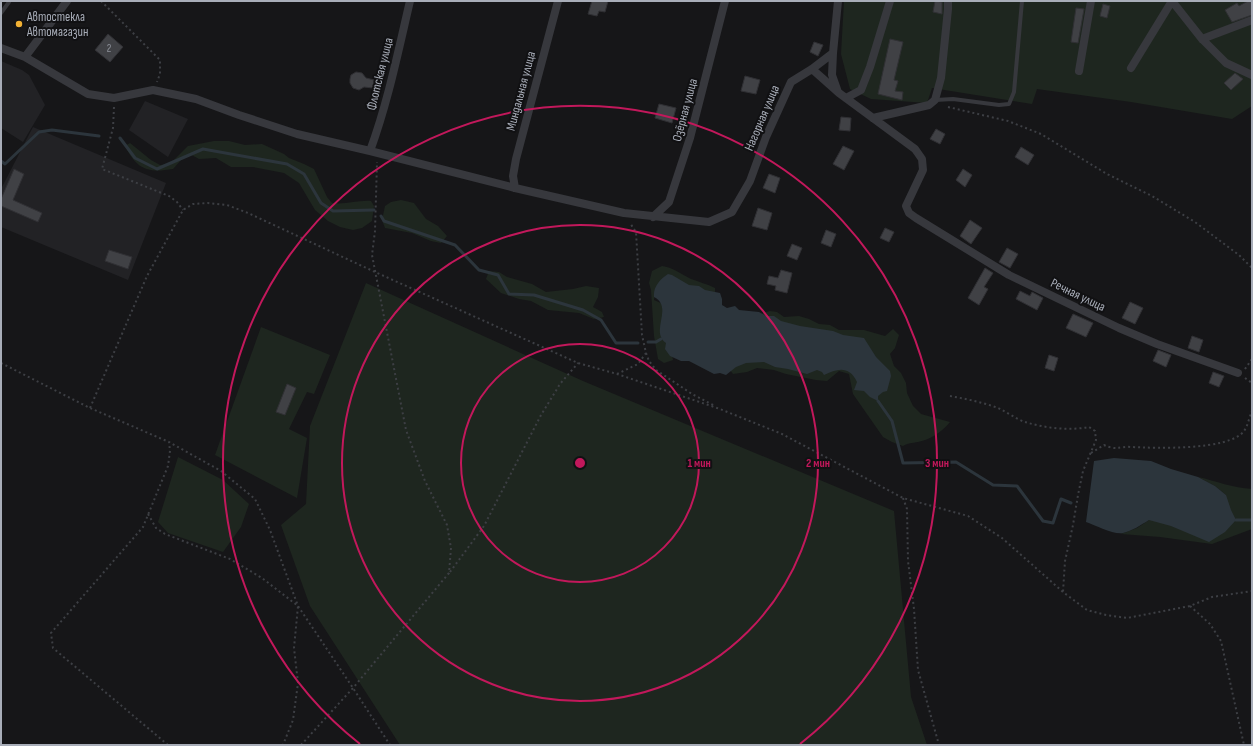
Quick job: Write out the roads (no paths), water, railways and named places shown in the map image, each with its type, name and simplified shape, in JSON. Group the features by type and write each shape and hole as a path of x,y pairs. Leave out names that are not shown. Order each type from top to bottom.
{"street":[{"path":"25,57 67,1"},
{"name":"Флотская улица","path":"370,151 381,121 396,65 410,1"},
{"name":"Миндальная улица","path":"515,188 513,176 516,159 558,1"},
{"name":"Озёрная улица","path":"653,217 669,202 690,138 725,1"},
{"path":"838,1 832,76 838,93"},
{"path":"846,98 861,90 870,67 890,1"},
{"path":"812,69 838,93 873,118 929,105 935,100 941,78 948,1"},
{"path":"1079,71 1091,1"},
{"path":"1131,68 1172,1 1202,39 1226,63 1252,75"},
{"path":"1202,39 1252,20"},
{"path":"1,48 25,57 88,94 114,98 153,90 196,99 297,134 515,188 624,213 653,217"},
{"name":"Нагорная улица","path":"653,217 709,222 732,212 750,181 766,136 791,82 812,69 833,53"},
{"name":"Речная улица","path":"873,118 915,149 922,159 923,170 906,206 909,213 916,218 1009,275 1157,344 1238,373"}],"lane":[{"path":"1,13 9,2 8,1"},
{"path":"935,100 953,99 999,105 1009,104 1014,92 1022,1"}],"waterway":[{"path":"1,161 5,164 39,132 52,130 99,136"},
{"path":"120,138 135,158 157,169 203,149 287,164 304,174 321,203 333,211 374,210"},
{"path":"381,216 384,221 455,245 479,270 498,275 509,294 534,295 583,310 601,320 616,343 638,343"},
{"path":"648,342 656,342 661,339"},
{"path":"878,401 892,421 903,463 956,462 993,485 1017,486 1043,521 1053,523 1061,499 1071,503"},
{"path":"1236,520 1252,520"}],"place":[{"name":"Автостекла Автомагазин","path":"19,24"}]}
